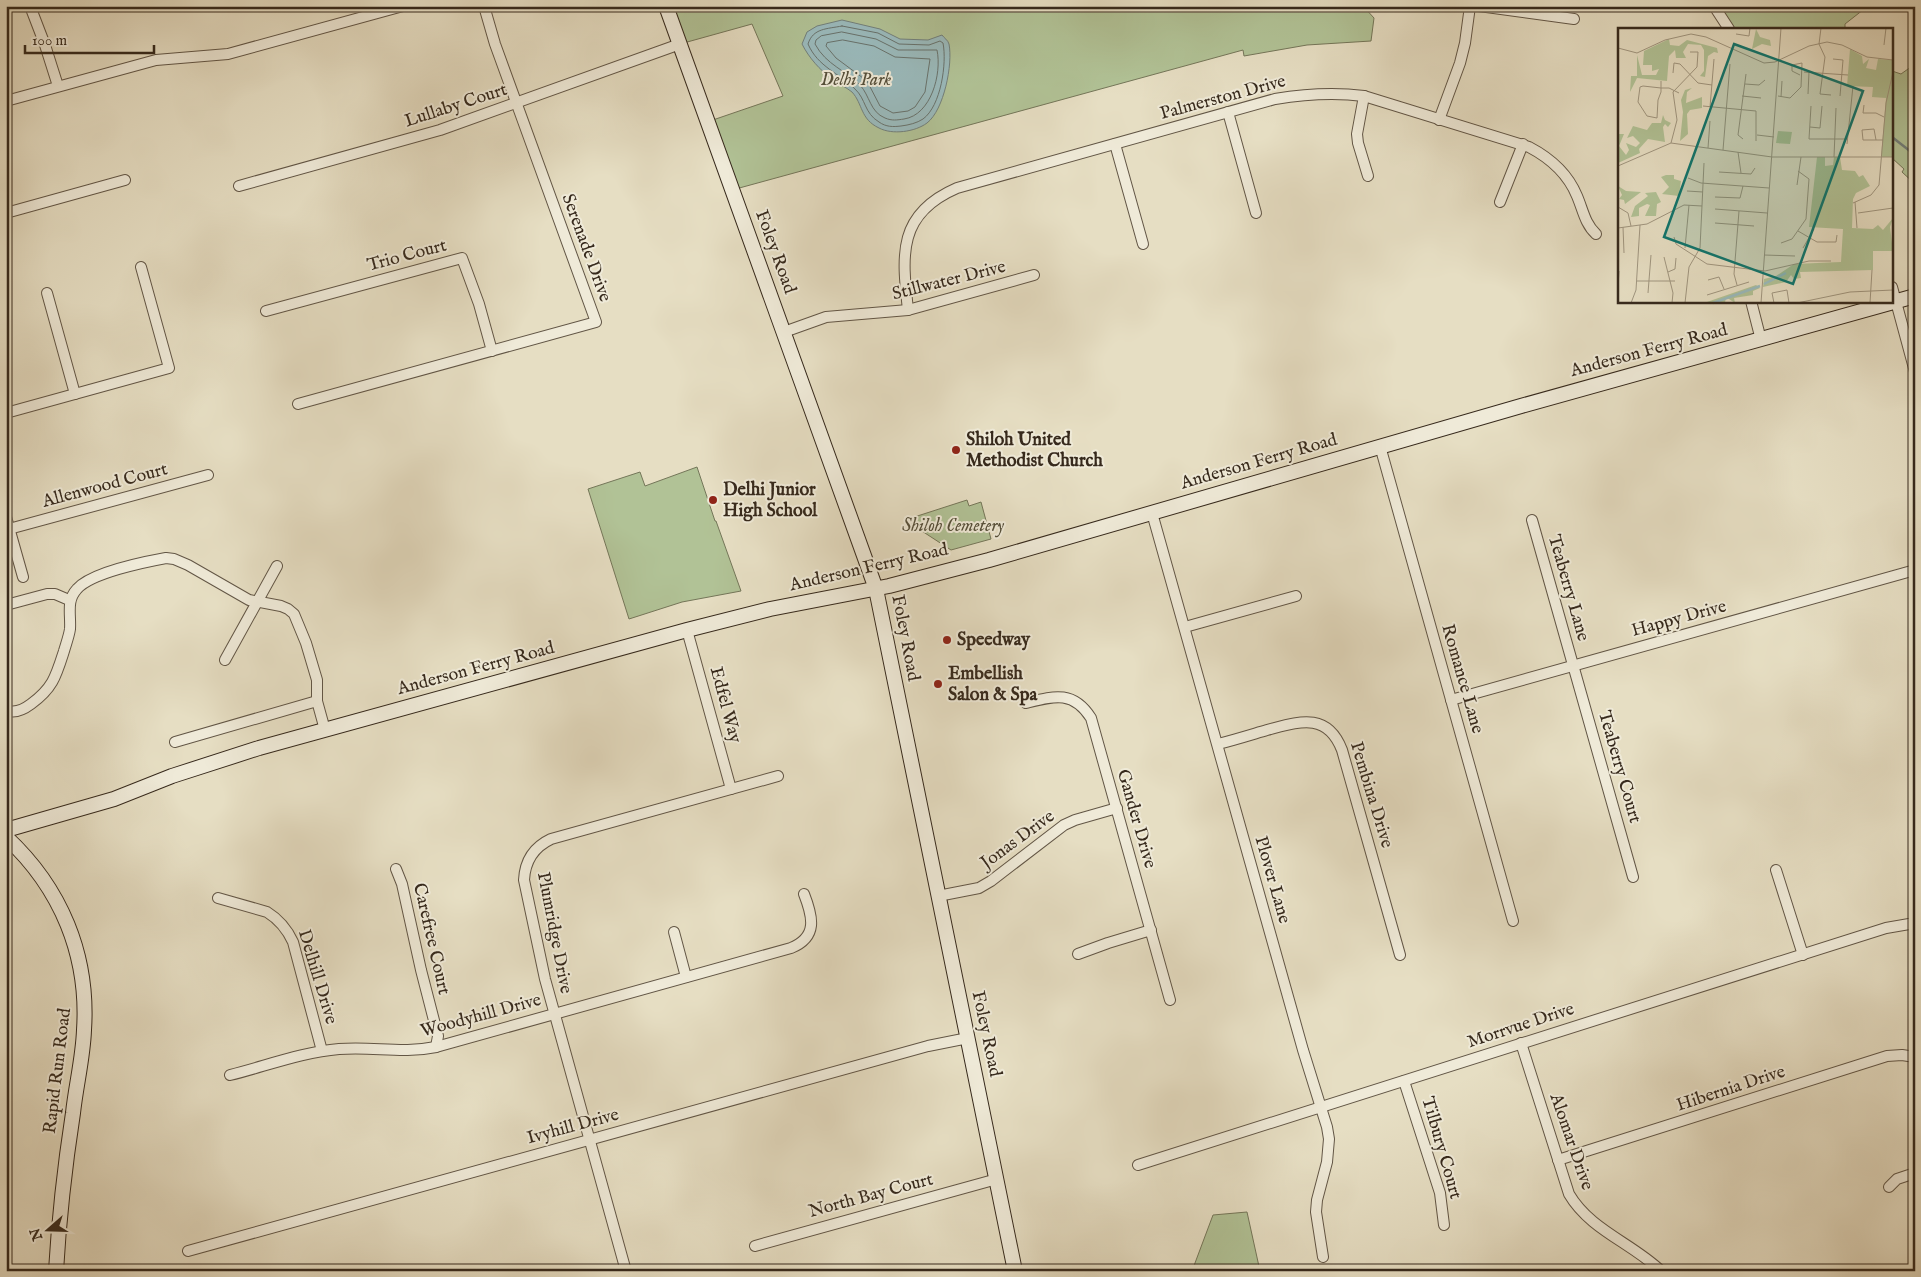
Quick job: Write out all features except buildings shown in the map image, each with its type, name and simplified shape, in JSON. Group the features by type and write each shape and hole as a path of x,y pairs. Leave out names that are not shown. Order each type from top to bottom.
{"street":[{"path":"30,6 58,86"},
{"path":"6,101 156,60 228,54 403,6"},
{"name":"Serenade Drive","path":"298,404 596,322 516,104 484,6"},
{"name":"Foley Road","path":"666,6 876,589 1016,1271"},
{"path":"1439,120 1460,63 1470,6"},
{"path":"1479,6 1574,19"},
{"path":"1714,6 1728,28"},
{"name":"Lullaby Court","path":"239,186 425,135 680,44"},
{"name":"Palmerston Drive","path":"908,310 904,270 905,248 908,236 919,216 936,199 957,188 1275,99 1308,94 1344,93 1386,101 1439,120 1523,144 1542,154 1562,172 1577,195 1589,228 1596,234"},
{"path":"1364,96 1357,134 1368,176"},
{"path":"1228,112 1256,213"},
{"path":"1115,144 1143,244"},
{"path":"1500,202 1523,144"},
{"path":"6,213 125,180"},
{"name":"Trio Court","path":"266,311 462,258 492,351"},
{"path":"6,413 169,368 141,267"},
{"name":"Stillwater Drive","path":"784,332 826,317 908,310 1034,276"},
{"path":"47,292 75,394"},
{"path":"1894,294 1915,372"},
{"name":"Anderson Ferry Road","path":"1894,294 1915,296"},
{"path":"1751,302 1760,340"},
{"name":"Anderson Ferry Road","path":"6,830 114,799 202,766 325,730 688,630 770,609 876,589 980,562 1380,446 1760,340 1871,302"},
{"name":"Romance Lane","path":"1380,446 1514,921"},
{"name":"Allenwood Court","path":"10,528 208,475"},
{"name":"Plover Lane","path":"1152,513 1329,1139 1327,1162 1317,1200 1316,1212 1323,1257"},
{"path":"6,517 23,577"},
{"name":"Teaberry Lane","path":"1532,520 1573,665"},
{"path":"6,710 10,712 25,708 50,688 54,682 70,630 69,600 77,588 99,575 166,558 188,565 242,597 281,606 294,614 317,680 316,701 325,730"},
{"path":"225,660 277,566"},
{"name":"Happy Drive","path":"1451,700 1915,570"},
{"path":"6,605 47,594 55,594 69,600"},
{"path":"1185,627 1296,596"},
{"name":"Edfel Way","path":"688,630 731,789"},
{"name":"Teaberry Court","path":"1573,665 1633,877"},
{"name":"Gander Drive","path":"1026,703 1051,696 1059,696 1075,701 1086,711 1093,725 1170,1000"},
{"path":"175,742 316,701"},
{"name":"Pembina Drive","path":"1218,744 1306,721 1322,725 1335,735 1342,750 1400,955"},
{"name":"Plumridge Drive","path":"626,1271 545,979 524,880 526,864 534,850 552,839 778,776"},
{"name":"Jonas Drive","path":"938,896 979,888 991,881 1064,825 1117,808"},
{"name":"Rapid Run Road","path":"6,837 31,862 57,901 73,937 83,984 85,1004 83,1050 59,1211 56,1271"},
{"name":"Carefree Court","path":"396,869 402,884 420,970 438,1036 436,1047"},
{"path":"1776,870 1803,954"},
{"name":"Woodyhill Drive","path":"230,1075 322,1051 342,1048 406,1051 436,1047 798,945 807,937 812,921 811,911 804,894"},
{"name":"Delhill Drive","path":"218,898 268,912 288,931 322,1051"},
{"name":"Morrvue Drive","path":"1138,1165 1886,928 1915,923"},
{"path":"1078,954 1151,930"},
{"path":"674,932 686,977"},
{"name":"Ivyhill Drive","path":"188,1251 928,1046 968,1038"},
{"name":"Alomar Drive","path":"1521,1043 1569,1194 1583,1214 1596,1226 1636,1250 1661,1271"},
{"name":"Hibernia Drive","path":"1558,1160 1887,1056 1902,1055 1915,1057"},
{"name":"Tilbury Court","path":"1404,1080 1440,1193 1444,1224"},
{"path":"1889,1187 1897,1179 1915,1173"},
{"name":"North Bay Court","path":"755,1246 997,1179"}],"green space":[{"name":"Delhi Park","path":"666,6 1363,6 1374,18 1371,41 1307,45 1244,56 1243,50 732,190 707,122 783,96 752,24 680,44"},
{"path":"1714,6 1868,6 1845,24 1845,28 1728,28"},
{"path":"1915,64 1915,184 1902,172 1904,169 1894,160 1894,72 1901,74"},
{"path":"697,467 741,591 682,602 629,619 588,489 640,472 645,486"},
{"name":"Shiloh Cemetery","path":"967,500 969,506 981,502 991,539 951,550 905,520"},
{"path":"1247,1212 1260,1271 1192,1271 1213,1215"}],"water":[{"path":"842,20 880,29 900,39 928,40 942,35 947,40 950,63 946,86 938,108 927,123 916,129 903,132 879,128 865,116 852,92 823,72 815,63 802,44 807,32 817,26"}],"waterway":[{"path":"1894,139 1915,155"}],"place":[{"name":"Shiloh United Methodist Church","path":"956,450"},
{"name":"Delhi Junior High School","path":"713,500"},
{"name":"Speedway","path":"947,640"},
{"name":"Embellish Salon & Spa","path":"938,684"}]}
